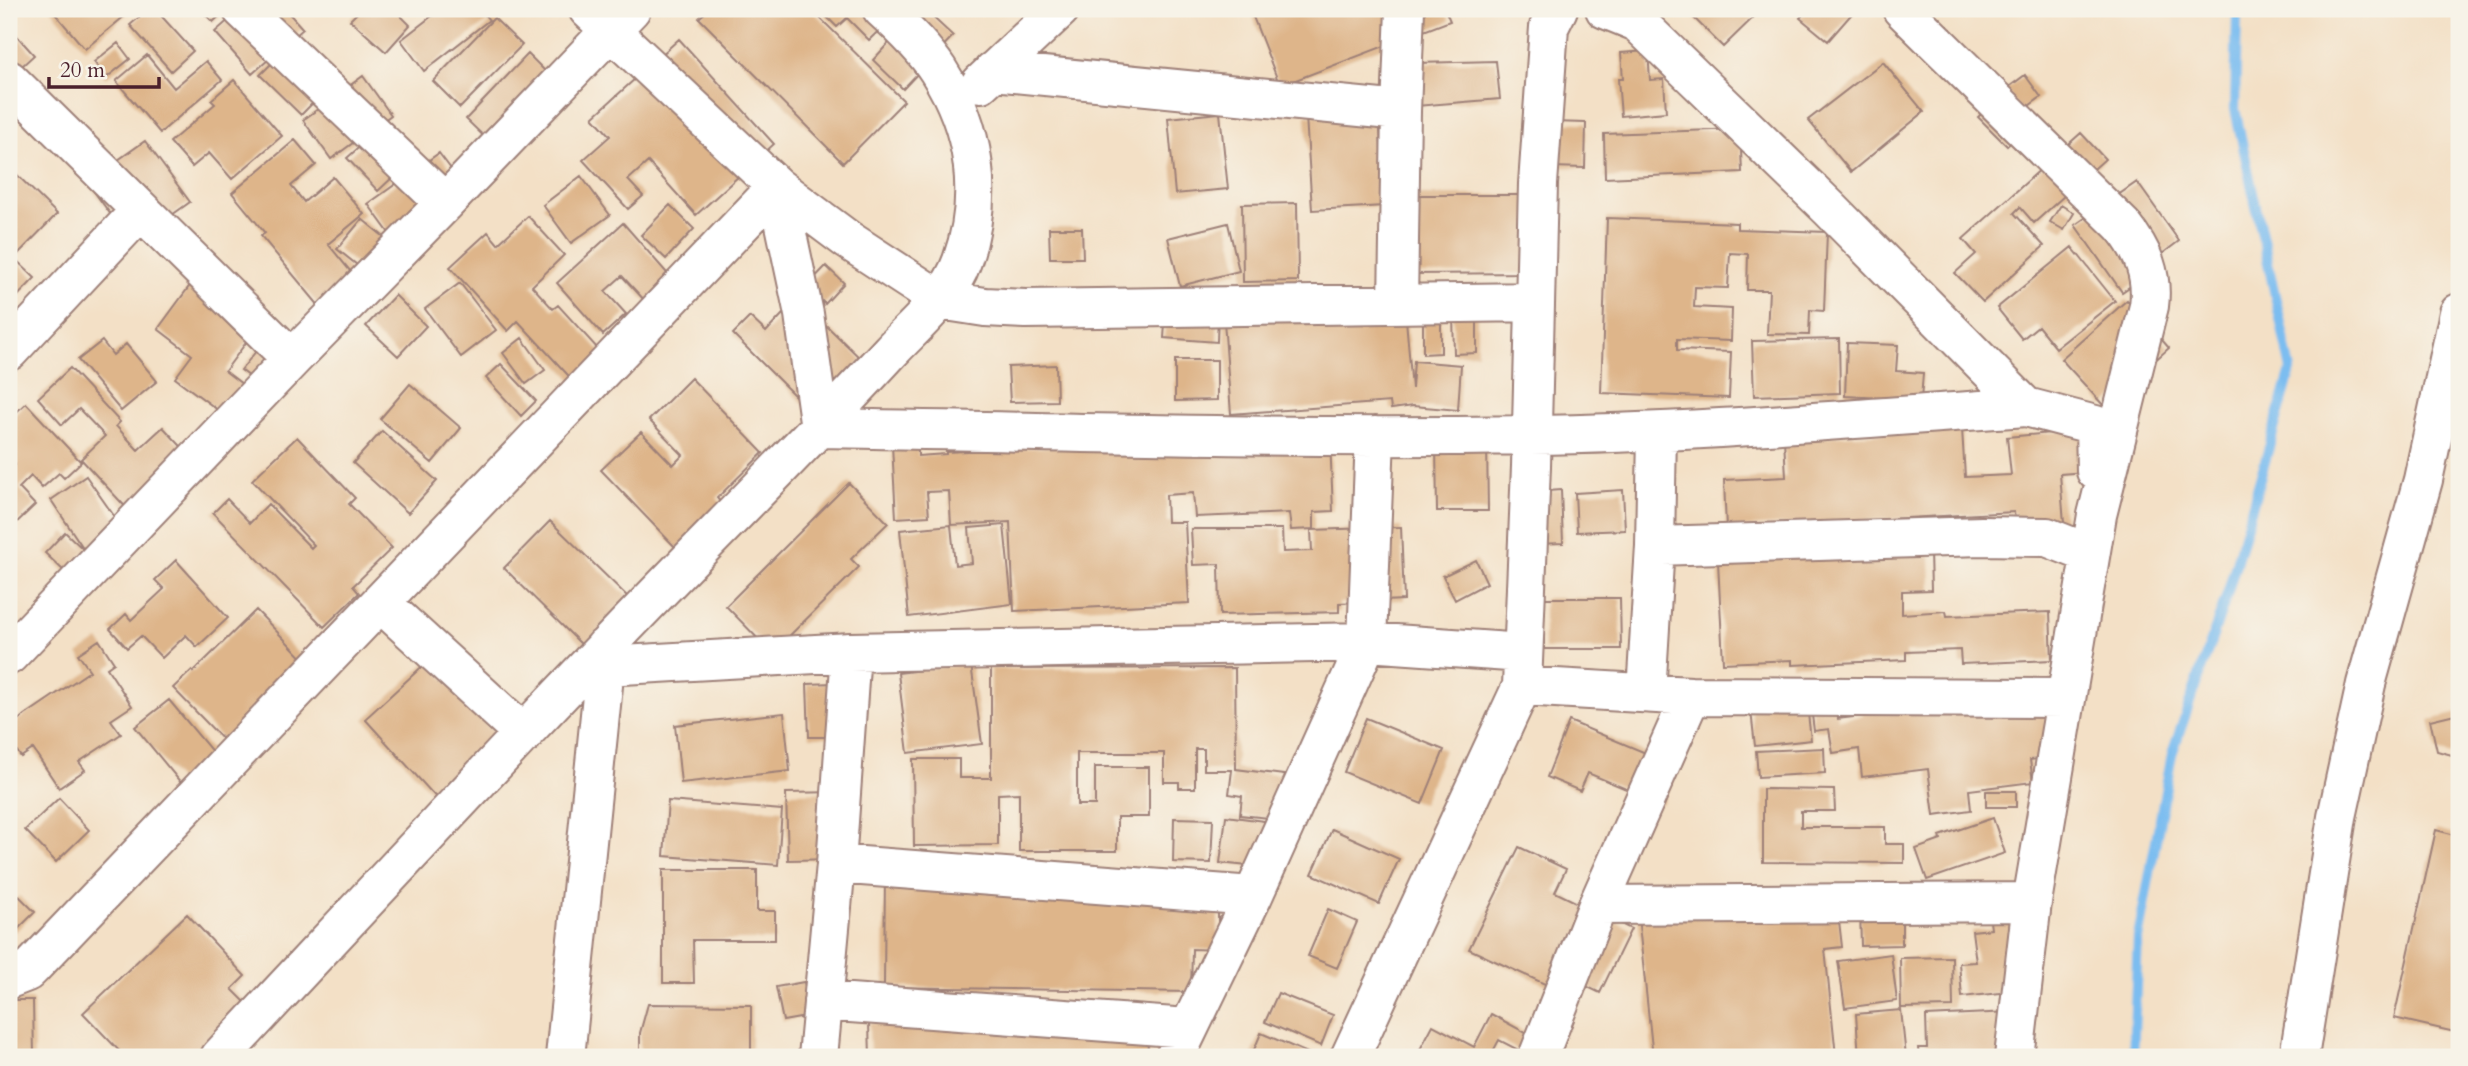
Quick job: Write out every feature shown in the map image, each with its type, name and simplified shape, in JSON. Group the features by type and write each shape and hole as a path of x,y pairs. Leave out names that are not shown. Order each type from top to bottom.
{"street":[{"path":"242,9 445,203"},
{"path":"220,1057 524,734 605,656 940,300 961,265 972,228 977,190 970,142 939,71 925,52 882,9"},
{"path":"956,106 1060,9"},
{"path":"1398,304 1405,9"},
{"path":"1350,1057 1523,669 1538,184 1549,27 1558,9"},
{"path":"1605,9 1637,22 1829,208 2026,407"},
{"path":"1902,9 2123,226 2133,238 2146,263 2151,289 2090,554 2032,902 2014,1057"},
{"path":"9,655 445,203 610,16 777,187 848,240 940,300 985,307 1025,309 1535,302"},
{"path":"993,71 1401,111"},
{"path":"9,80 292,359"},
{"path":"777,187 804,314 820,428"},
{"path":"9,979 27,972 33,966 777,187"},
{"path":"9,352 140,211"},
{"path":"2299,1057 2337,817 2366,684 2423,480 2459,313"},
{"path":"820,428 1375,436 1531,435 1657,432 2026,407 2095,425 2097,515"},
{"path":"1646,693 1655,546 1657,432"},
{"path":"823,1001 1181,1043 1253,896 1367,642 1375,436"},
{"path":"1655,546 1982,536 2047,537 2090,554"},
{"path":"381,603 524,734"},
{"path":"605,656 1367,642 1646,693 1691,696 2065,698"},
{"path":"818,1057 836,864 851,652"},
{"path":"565,1057 605,656"},
{"path":"1538,1057 1598,905 1691,696"},
{"path":"836,864 1253,896"},
{"path":"1598,905 2032,902"}],"building":[{"path":"51,9 133,9 85,49"},
{"path":"149,9 155,9 193,51 171,71 130,25"},
{"path":"200,9 227,9 213,22"},
{"path":"241,9 285,9 303,29 252,74 215,32"},
{"path":"361,9 394,9 410,25 386,52 350,20"},
{"path":"441,9 480,9 489,20 424,71 401,40"},
{"path":"709,9 811,9 904,101 843,163 699,18"},
{"path":"819,9 901,9 869,40 847,18 837,27"},
{"path":"920,9 924,9 953,36 903,89 873,60"},
{"path":"1250,9 1445,9 1450,21 1280,86"},
{"path":"1685,9 1762,9 1723,47"},
{"path":"1808,9 1856,9 1828,41 1800,18"},
{"path":"494,18 522,45 460,108 433,81"},
{"path":"9,27 34,55 9,78"},
{"path":"679,39 774,144 696,215 648,162 628,180 643,196 628,209 583,160 610,136 593,117"},
{"path":"118,43 130,59 106,78 94,62"},
{"path":"1648,51 1650,80 1664,79 1666,112 1621,116 1618,79 1623,79 1621,53"},
{"path":"282,53 337,78 301,115 260,75"},
{"path":"528,54 561,87 499,151 466,119"},
{"path":"147,55 174,88 206,61 222,80 160,133 116,81"},
{"path":"1496,61 1500,99 1416,106 1417,63"},
{"path":"1883,62 1924,112 1851,172 1808,120"},
{"path":"2025,75 2041,97 2022,111 2005,90"},
{"path":"363,76 391,115 331,159 303,120"},
{"path":"234,80 282,136 232,179 209,153 192,167 170,142 215,104 211,100"},
{"path":"1998,98 2026,127 2007,146 1978,117"},
{"path":"1379,112 1384,206 1312,210 1306,116"},
{"path":"1220,113 1228,189 1175,194 1168,118"},
{"path":"1552,122 1586,123 1585,168 1552,167"},
{"path":"384,125 414,157 378,191 347,158"},
{"path":"1740,129 1742,172 1605,178 1604,134"},
{"path":"2081,133 2105,159 2034,223 2020,207 2014,213 2044,246 1983,302 1955,273 1976,254 1963,239"},
{"path":"295,140 316,165 291,186 304,202 333,177 364,214 328,244 360,283 325,313 261,236 265,233 232,193"},
{"path":"145,141 190,202 151,230 114,219 87,182"},
{"path":"439,153 463,185 392,237 368,204"},
{"path":"9,167 57,214 14,258 35,278 9,305"},
{"path":"581,176 610,215 571,243 543,205"},
{"path":"2137,182 2179,241 2158,257 2162,264 2122,292 2075,225"},
{"path":"1412,195 1528,195 1529,273 1412,274"},
{"path":"1297,203 1298,281 1243,282 1242,204"},
{"path":"670,205 694,229 666,259 641,235"},
{"path":"2061,205 2074,213 2064,230 2050,222"},
{"path":"528,216 564,255 532,286 553,309 558,305 608,360 579,387 518,321 508,331 450,267 488,232 498,244"},
{"path":"1607,218 1737,223 1737,229 1827,232 1824,311 1810,310 1809,335 1767,334 1769,290 1747,290 1748,254 1730,253 1728,288 1695,287 1694,307 1732,309 1731,341 1677,339 1677,350 1731,352 1729,398 1601,393"},
{"path":"362,219 400,250 376,280 337,249"},
{"path":"623,223 673,280 647,303 622,276 605,291 626,314 603,335 557,283"},
{"path":"1228,223 1239,271 1180,286 1168,238"},
{"path":"1049,228 1082,228 1083,258 1050,258"},
{"path":"2072,247 2115,301 2056,348 2038,326 2022,339 1997,308"},
{"path":"205,265 268,313 225,371 255,394 234,422 175,378 192,355 158,329"},
{"path":"826,266 844,283 825,304 807,286"},
{"path":"460,283 496,330 461,357 425,309"},
{"path":"395,295 426,326 398,356 366,326"},
{"path":"798,298 862,360 811,412 733,334 750,317 766,332"},
{"path":"2127,300 2169,348 2104,406 2061,359"},
{"path":"1405,308 1412,389 1414,361 1461,365 1458,410 1413,406 1391,409 1390,402 1231,414 1224,321"},
{"path":"1166,310 1218,313 1217,342 1164,338"},
{"path":"1423,313 1441,313 1441,353 1423,354"},
{"path":"1477,313 1477,353 1454,354 1453,314"},
{"path":"522,338 545,370 526,384 503,353"},
{"path":"1839,339 1840,393 1754,396 1752,341"},
{"path":"265,340 266,389 241,370"},
{"path":"102,341 113,355 126,344 157,381 121,411 78,360"},
{"path":"1847,343 1898,345 1896,371 1923,373 1921,400 1845,396"},
{"path":"1175,360 1217,360 1217,400 1175,401"},
{"path":"501,364 536,401 521,416 486,378"},
{"path":"1056,365 1057,401 1010,402 1008,367"},
{"path":"70,368 120,422 116,426 138,450 163,427 192,458 132,514 81,459 105,436 79,409 62,425 38,398"},
{"path":"691,378 763,453 717,498 722,504 677,549 601,470 641,432 673,465 683,455 649,420"},
{"path":"410,384 461,428 432,463 380,419"},
{"path":"26,403 81,462 64,478 59,473 42,488 31,476 19,488 35,505 13,526 9,521 9,471 15,465 9,457 9,419"},
{"path":"1962,429 1965,477 2011,475 2007,437 2083,430 2086,472 2060,474 2064,523 2016,527 2014,512 1726,528 1724,480 1786,477 1784,439"},
{"path":"382,431 437,481 408,513 353,463"},
{"path":"297,437 355,498 349,504 392,548 353,586 359,593 324,627 213,513 227,499 250,523 268,504 311,548 314,545 252,480"},
{"path":"1225,439 1330,439 1333,511 1314,512 1314,529 1291,530 1289,513 1195,517 1193,493 1166,495 1167,522 1185,522 1189,603 1014,611 1010,522 951,525 949,491 927,492 929,516 896,518 892,445 918,443 918,456 946,452"},
{"path":"1487,443 1488,511 1437,511 1436,444"},
{"path":"86,476 126,533 90,558 51,500"},
{"path":"849,483 888,523 851,559 859,567 772,653 726,606"},
{"path":"1561,490 1563,543 1536,544 1534,492"},
{"path":"1623,490 1625,530 1577,532 1575,493"},
{"path":"550,521 630,599 584,647 504,568"},
{"path":"951,525 955,565 972,563 969,528 1004,525 1012,604 909,617 900,530"},
{"path":"1401,527 1404,600 1339,603 1339,612 1220,615 1219,564 1193,565 1191,529 1282,529 1283,552 1312,551 1311,530"},
{"path":"65,532 85,551 65,572 45,553"},
{"path":"1930,551 1931,590 1902,591 1902,614 1946,611 1947,616 2050,612 2052,660 1961,664 1960,650 1906,652 1906,660 1792,665 1792,660 1723,663 1718,561"},
{"path":"176,560 228,618 197,647 186,635 162,658 141,636 127,648 110,629 126,614 131,620 164,589 155,580"},
{"path":"1476,560 1487,583 1455,600 1443,576"},
{"path":"1544,598 1620,598 1621,649 1544,649"},
{"path":"256,610 316,672 235,752 173,688"},
{"path":"99,640 114,663 107,668 132,706 111,720 121,734 79,762 85,770 59,788 33,749 21,757 9,739 9,726 90,671 78,654"},
{"path":"428,661 505,745 441,803 365,719"},
{"path":"971,664 982,744 908,753 898,673"},
{"path":"1235,668 1236,769 1308,778 1279,819 1240,815 1242,796 1229,794 1232,770 1204,770 1204,749 1195,749 1195,788 1179,788 1179,782 1164,782 1164,753 1077,753 1077,805 1095,805 1095,767 1149,767 1149,817 1117,817 1117,851 1019,851 1019,793 998,794 998,845 914,846 913,759 959,759 959,778 991,778 991,669"},
{"path":"834,683 846,737 809,737 807,684"},
{"path":"2042,693 2051,757 2030,760 2033,782 1969,790 1971,810 1934,815 1928,769 1862,777 1859,749 1833,753 1829,729 1814,731 1811,707 1836,703 1838,719 1863,716 1861,704"},
{"path":"1806,696 1811,740 1755,746 1750,702"},
{"path":"169,700 225,767 191,795 135,727"},
{"path":"784,713 790,771 681,783 675,725"},
{"path":"2459,713 2459,757 2437,751 2430,720"},
{"path":"1366,718 1444,750 1422,804 1344,772"},
{"path":"1569,721 1677,766 1662,804 1588,773 1580,791 1547,777"},
{"path":"1824,748 1825,773 1758,777 1756,751"},
{"path":"1763,789 1834,790 1835,811 1801,811 1801,827 1885,827 1885,844 1904,844 1904,863 1763,862"},
{"path":"1986,791 2016,791 2016,807 1986,807"},
{"path":"838,792 839,859 788,860 786,793"},
{"path":"59,798 89,830 56,862 25,830"},
{"path":"668,801 782,810 778,865 664,856"},
{"path":"1226,816 1272,822 1267,868 1220,863"},
{"path":"1174,818 1213,819 1211,863 1173,862"},
{"path":"1993,818 2005,853 1927,880 1916,849 1941,840 1940,836"},
{"path":"1332,829 1399,859 1379,904 1312,874"},
{"path":"2436,830 2459,836 2459,1033 2394,1018"},
{"path":"1519,847 1566,869 1555,892 1631,929 1600,993 1582,984 1575,998 1469,949"},
{"path":"663,870 757,870 757,911 775,911 775,940 693,940 694,983 663,983"},
{"path":"885,873 1218,893 1218,950 1192,949 1191,992 884,987"},
{"path":"1836,895 1842,947 1825,949 1836,1056 1653,1057 1638,916"},
{"path":"19,896 35,912 15,932 9,926 9,907"},
{"path":"1328,909 1357,922 1337,968 1308,956"},
{"path":"1860,910 1902,910 1902,945 1861,946"},
{"path":"2012,911 2019,991 1962,997 1959,963 1976,962 1972,931 1991,929 1989,913"},
{"path":"187,914 245,976 232,989 253,1010 203,1057 125,1057 83,1013"},
{"path":"1891,954 1897,1001 1845,1008 1838,961"},
{"path":"1952,957 1953,1007 1901,1008 1900,958"},
{"path":"804,982 811,1016 783,1021 776,987"},
{"path":"1278,993 1333,1015 1321,1046 1265,1022"},
{"path":"9,1000 33,1000 34,1057 9,1057"},
{"path":"648,1004 751,1005 751,1057 640,1057 640,1033"},
{"path":"1901,1010 1906,1057 1859,1057 1856,1014"},
{"path":"2032,1011 2034,1057 1919,1057 1918,1048 1927,1048 1926,1016"},
{"path":"1491,1014 1550,1046 1532,1057 1499,1040 1491,1055 1495,1057 1416,1057 1433,1025 1474,1047"},
{"path":"1147,1018 1148,1057 870,1057 869,1023"},
{"path":"1261,1033 1310,1054 1309,1057 1251,1057"}],"waterway":[{"path":"2133,1057 2138,938 2172,754 2227,595 2291,370 2235,109 2237,9"}]}
